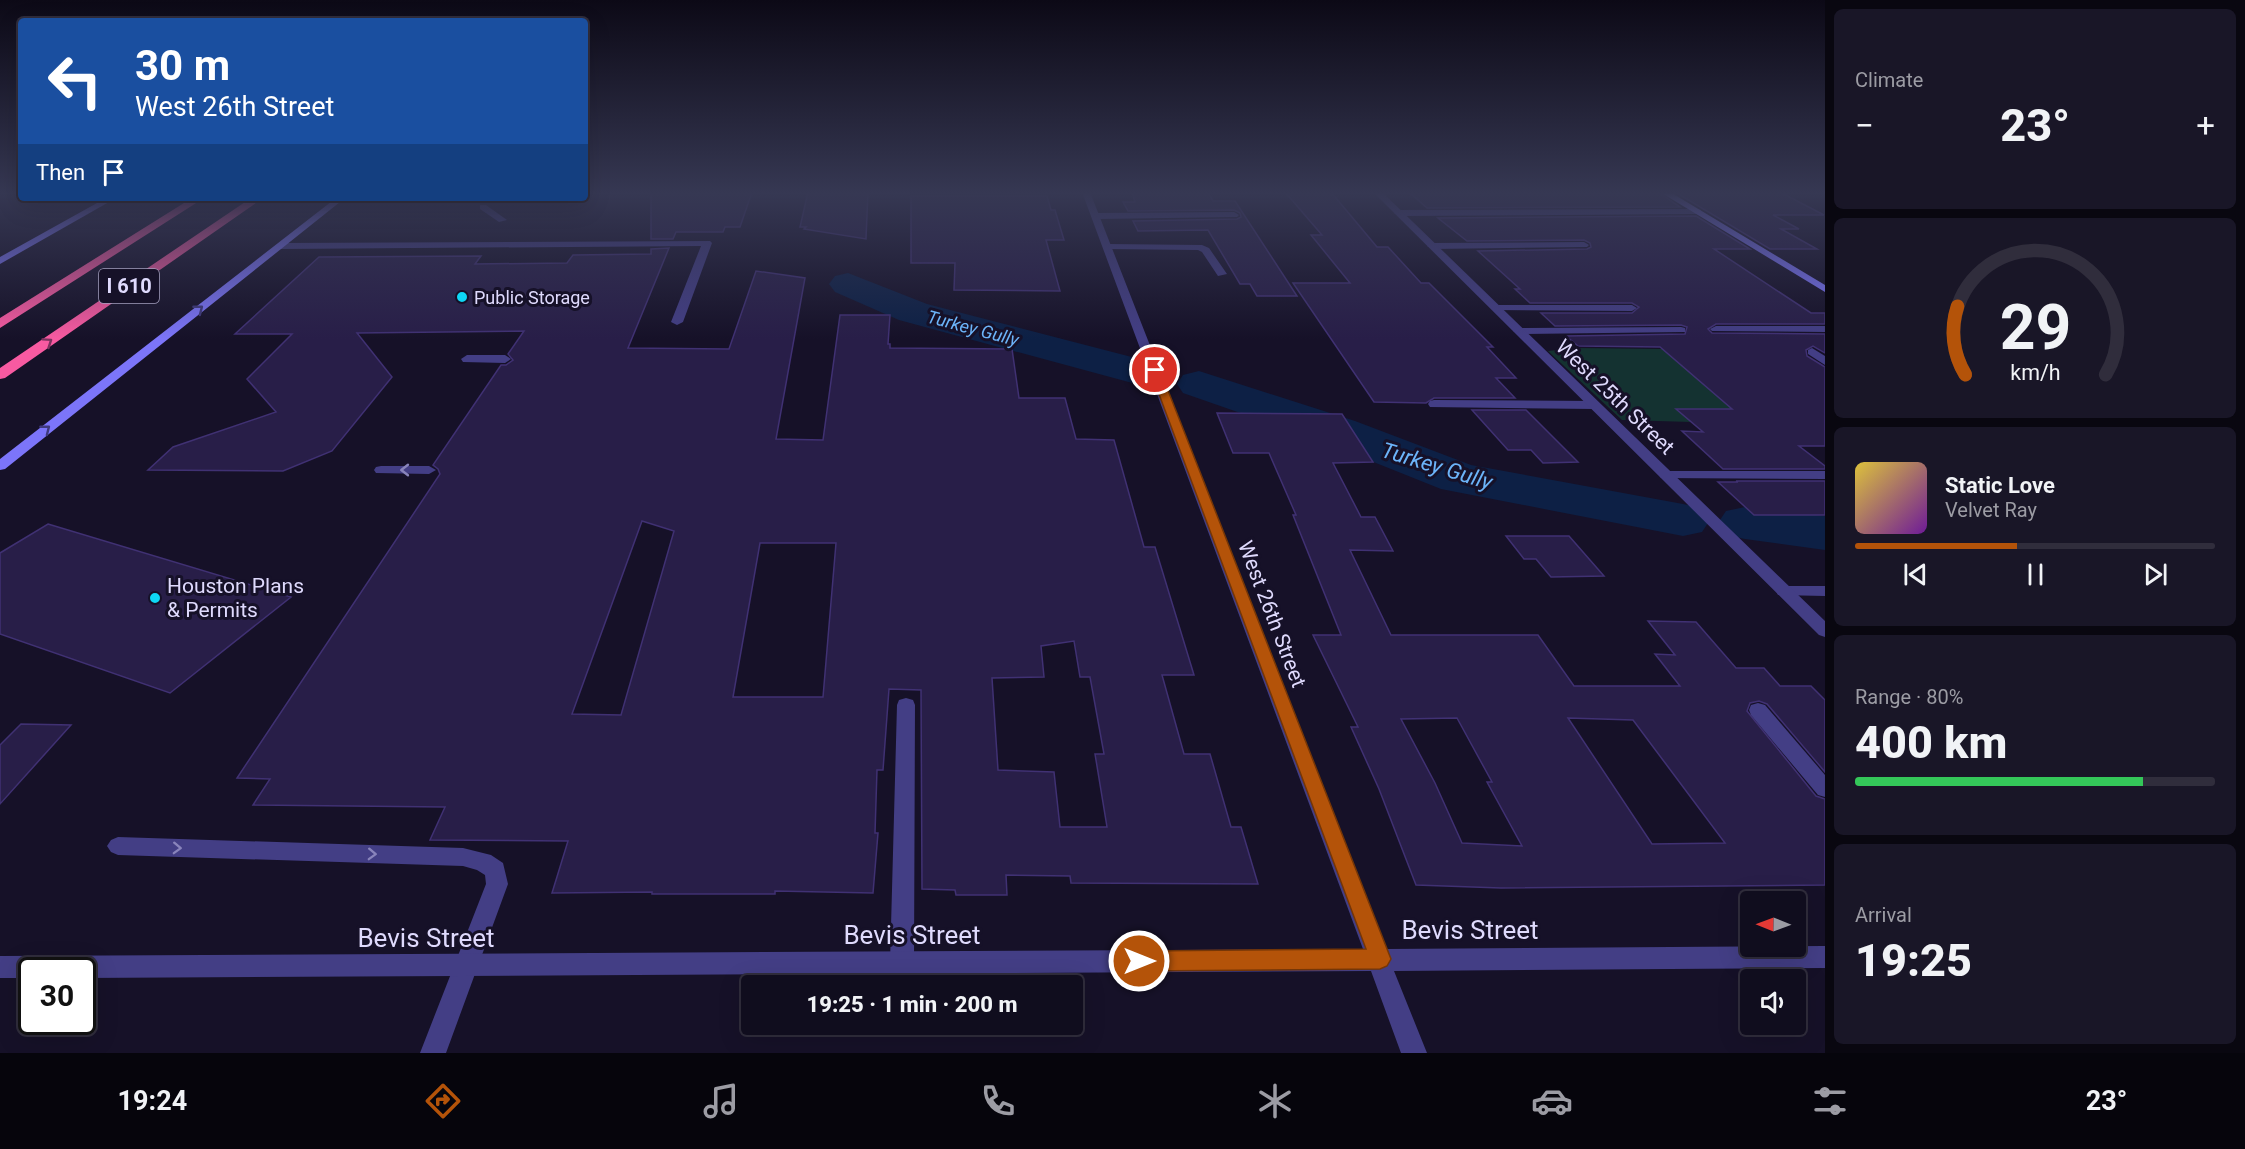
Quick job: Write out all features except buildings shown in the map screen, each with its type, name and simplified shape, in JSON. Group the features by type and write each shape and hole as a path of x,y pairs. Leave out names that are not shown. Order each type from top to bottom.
{"highway":[{"name":"I 610","path":"0,324 131,241"},
{"name":"I 610","path":"0,375 195,241"}],"main road":[{"path":"0,261 35,241"},
{"path":"0,466 286,241"},
{"path":"1746,241 1825,289"}],"street":[{"name":"West 26th Street","path":"1106,241 1414,1053"},
{"name":"West 25th Street","path":"1427,241 1825,631"},
{"path":"280,246 707,243 677,322"},
{"path":"1432,246 1584,245"},
{"path":"1108,247 1199,247 1206,250 1222,274"},
{"path":"1496,308 1632,309"},
{"path":"1716,329 1825,329"},
{"path":"1519,331 1681,330"},
{"path":"1812,352 1825,361"},
{"path":"467,359 505,359"},
{"path":"1434,404 1595,405"},
{"path":"381,470 429,470"},
{"path":"1666,475 1825,475"},
{"path":"1784,591 1825,591"},
{"path":"902,963 906,705"},
{"path":"1758,710 1825,789"},
{"path":"118,846 463,856 483,862 495,870 497,884 433,1053"},
{"name":"Bevis Street","path":"0,967 1825,957"}],"green space":[{"path":"1577,348 1664,349 1755,409 1677,409 1692,422 1622,420 1548,351"}],"waterway":[{"name":"Turkey Gully","path":"848,284 913,312 1136,371"},
{"name":"Turkey Gully","path":"1199,384 1338,431 1459,478 1683,520"},
{"name":"Turkey Gully","path":"1745,523 1825,533"}],"place":[{"name":"Public Storage","path":"462,297"},
{"name":"Houston Plans & Permits","path":"155,598"}],"route":[{"path":"1139,961 1380,959 1155,370"}]}
